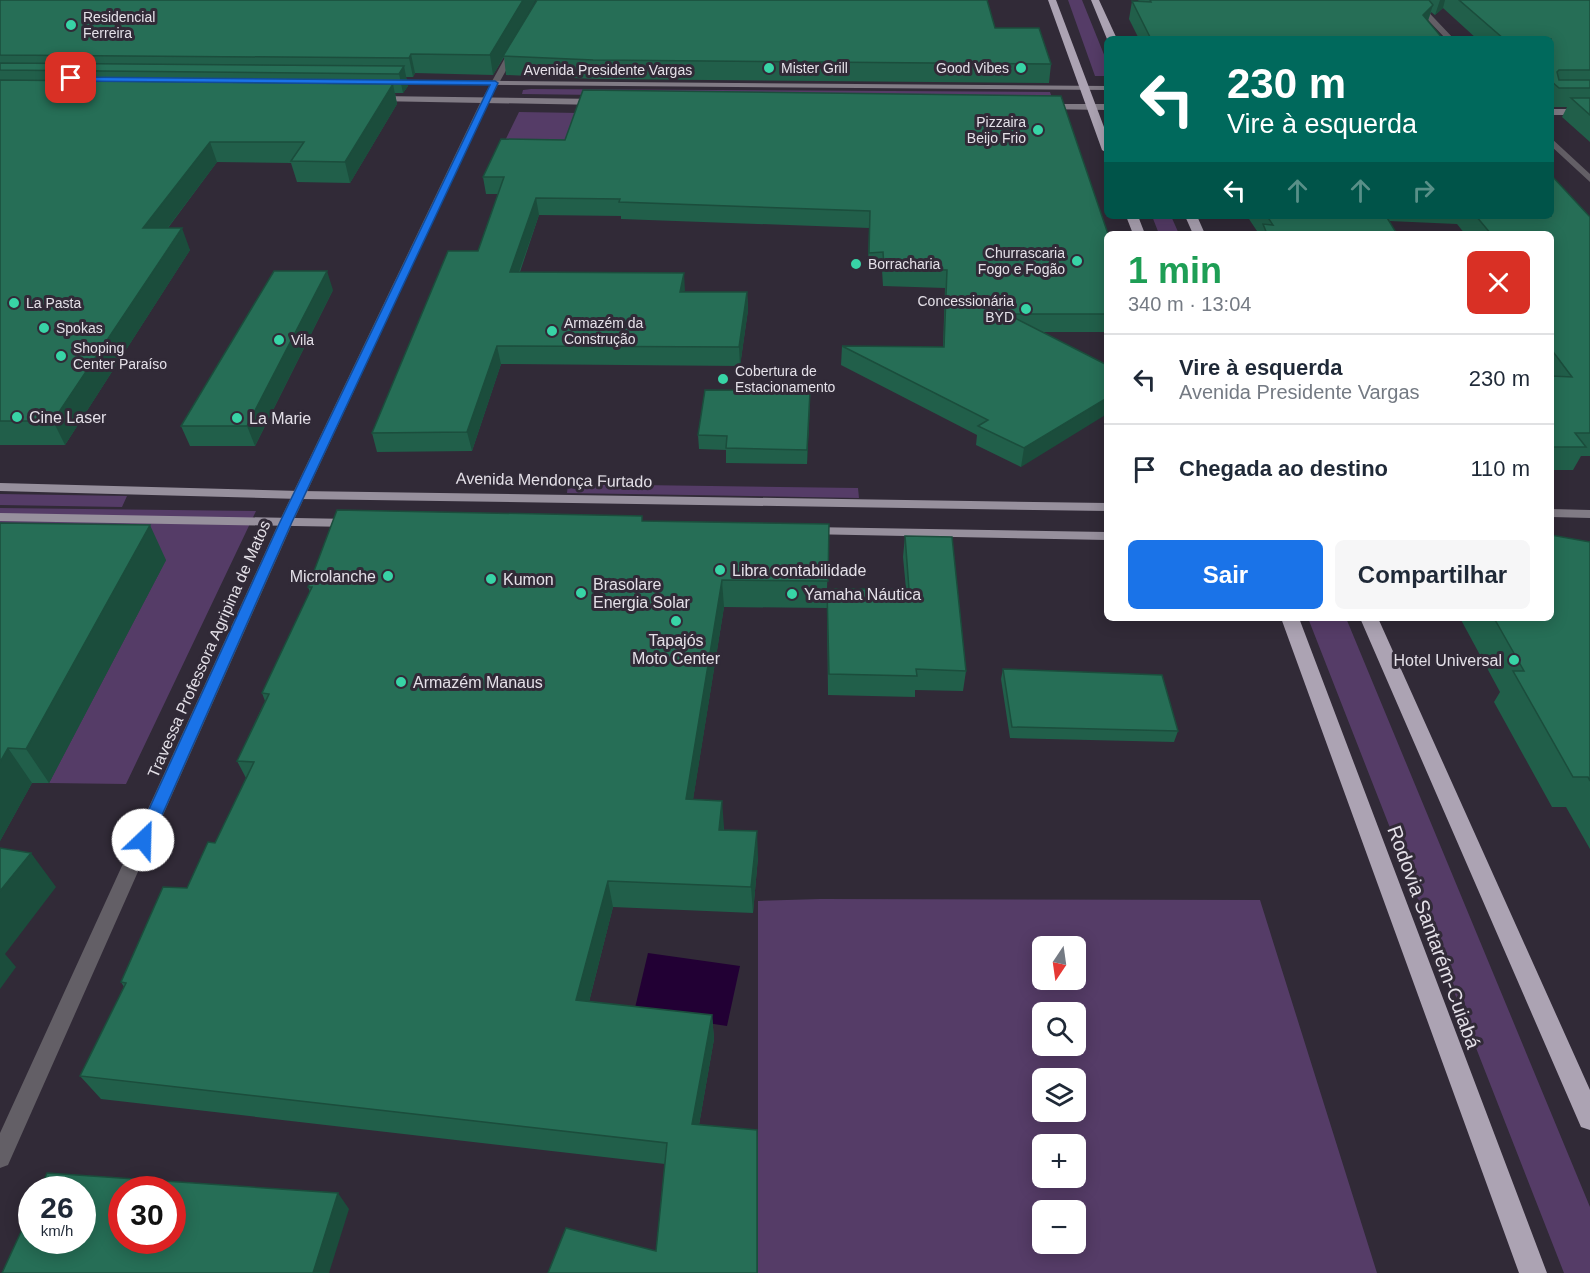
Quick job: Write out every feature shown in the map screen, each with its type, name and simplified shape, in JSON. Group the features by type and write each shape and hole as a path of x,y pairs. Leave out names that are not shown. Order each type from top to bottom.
{"highway":[{"path":"1052,0 1104,142"},
{"path":"1095,0 1111,36"},
{"name":"Rodovia Santarém-Cuiabá","path":"1291,621 1533,1273"},
{"path":"1370,621 1590,1118"}],"main road":[{"name":"Avenida Mendonça Furtado","path":"0,487 300,495 1104,507"},
{"path":"0,517 369,523"},
{"path":"798,531 1104,536"}],"street":[{"path":"1413,0 1447,36"},
{"name":"Travessa Professora Agripina de Matos","path":"0,1157 286,522 484,101 520,39"},
{"name":"Avenida Presidente Vargas","path":"377,82 1104,88"},
{"name":"Avenida Presidente Vargas","path":"366,99 615,102"},
{"path":"1031,106 1104,107"},
{"path":"1554,112 1590,112"},
{"path":"1554,144 1590,179"},
{"path":"1554,513 1590,514"}],"shaded area":[{"path":"1068,0 1082,0 1104,55 1104,76 1095,76"},
{"path":"523,90 1050,92 1053,101 522,94"},
{"path":"519,112 580,113 563,155 499,153"},
{"path":"1153,219 1172,219 1178,231 1158,231"},
{"path":"568,484 858,488 859,498 567,493"},
{"path":"0,494 127,496 122,507 0,505"},
{"path":"0,508 256,511 126,784 49,783 166,560 0,557"},
{"path":"1309,621 1347,621 1590,1207 1590,1273 1564,1273"},
{"path":"820,899 1260,900 1377,1273 758,1273 758,901"},
{"path":"648,953 740,966 727,1026 634,1012"}],"building":[{"path":"0,0 523,0 490,55 411,54 409,58 0,55"},
{"path":"537,0 987,0 995,28 1039,28 1051,64 593,60 503,56"},
{"path":"1150,0 1429,0 1433,5 1423,15 1440,36 1150,36 1132,1 1151,2"},
{"path":"1459,0 1590,0 1590,70 1559,70 1557,72 1559,80 1590,80 1590,88 1559,88 1554,84 1554,36 1501,36"},
{"path":"0,63 404,66 399,74 0,70"},
{"path":"0,80 393,84 345,162 291,161 304,142 210,142 143,228 182,228 53,421 0,421"},
{"path":"583,90 1061,96 1107,231 1104,231 1104,314 1007,314 1104,363 1104,400 1024,448 978,426 988,420 842,346 944,347 947,270 884,268 883,252 869,253 870,211 619,202 620,199 536,198 510,272 684,273 680,292 747,292 739,347 497,346 467,432 372,433 448,251 478,251 504,177 483,177 501,139 565,140"},
{"path":"1571,98 1590,98 1590,115"},
{"path":"1554,178 1590,217 1590,433 1575,433 1586,447 1554,447 1554,376 1572,377 1554,353 1554,231 1488,231 1478,219 1554,219"},
{"path":"1269,219 1388,219 1395,231 1266,231 1263,224 1273,225"},
{"path":"274,271 327,271 247,426 181,426"},
{"path":"705,390 810,391 807,450 726,448 727,436 698,435"},
{"path":"337,510 642,516 642,521 829,524 828,581 722,580 686,799 722,801 719,830 757,831 751,887 608,881 576,1000 712,1015 692,1124 757,1130 757,1273 548,1273 566,1228 656,1251 667,1143 80,1076 126,983 121,982 163,887 187,888 208,842 215,843 254,762 237,761 269,694 262,693 312,587 308,587"},
{"path":"0,523 150,525 26,749 8,748 0,762"},
{"path":"905,536 952,537 966,671 916,669 917,676 829,674 827,589 909,589"},
{"path":"1554,536 1590,542 1590,781 1588,777 1573,777 1513,671 1524,671 1496,621 1554,621"},
{"path":"1003,669 1162,675 1178,731 1012,727"},
{"path":"0,848 31,853 0,891"},
{"path":"47,1173 91,1176 46,1176"},
{"path":"96,1176 108,1177 108,1254 186,1254 186,1183 338,1193 313,1273 2,1273 18,1238 18,1254 96,1254"}],"place":[{"name":"Residencial Ferreira","path":"71,25"},
{"name":"Mister Grill","path":"769,68"},
{"name":"Good Vibes","path":"1021,68"},
{"name":"Pizzaira Beijo Frio","path":"1038,130"},
{"name":"Churrascaria Fogo e Fogão","path":"1077,261"},
{"name":"Borracharia","path":"856,264"},
{"name":"La Pasta","path":"14,303"},
{"name":"Concessionária BYD","path":"1026,309"},
{"name":"Spokas","path":"44,328"},
{"name":"Armazém da Construção","path":"552,331"},
{"name":"Vila","path":"279,340"},
{"name":"Shoping Center Paraíso","path":"61,356"},
{"name":"Cobertura de Estacionamento","path":"723,379"},
{"name":"Cine Laser","path":"17,417"},
{"name":"La Marie","path":"237,418"},
{"name":"Libra contabilidade","path":"720,570"},
{"name":"Microlanche","path":"388,576"},
{"name":"Kumon","path":"491,579"},
{"name":"Brasolare Energia Solar","path":"581,593"},
{"name":"Yamaha Náutica","path":"792,594"},
{"name":"Tapajós Moto Center","path":"676,621"},
{"name":"Hotel Universal","path":"1514,660"},
{"name":"Armazém Manaus","path":"401,682"}],"route":[{"path":"71,78 495,83 484,101 286,522 143,840"}]}
